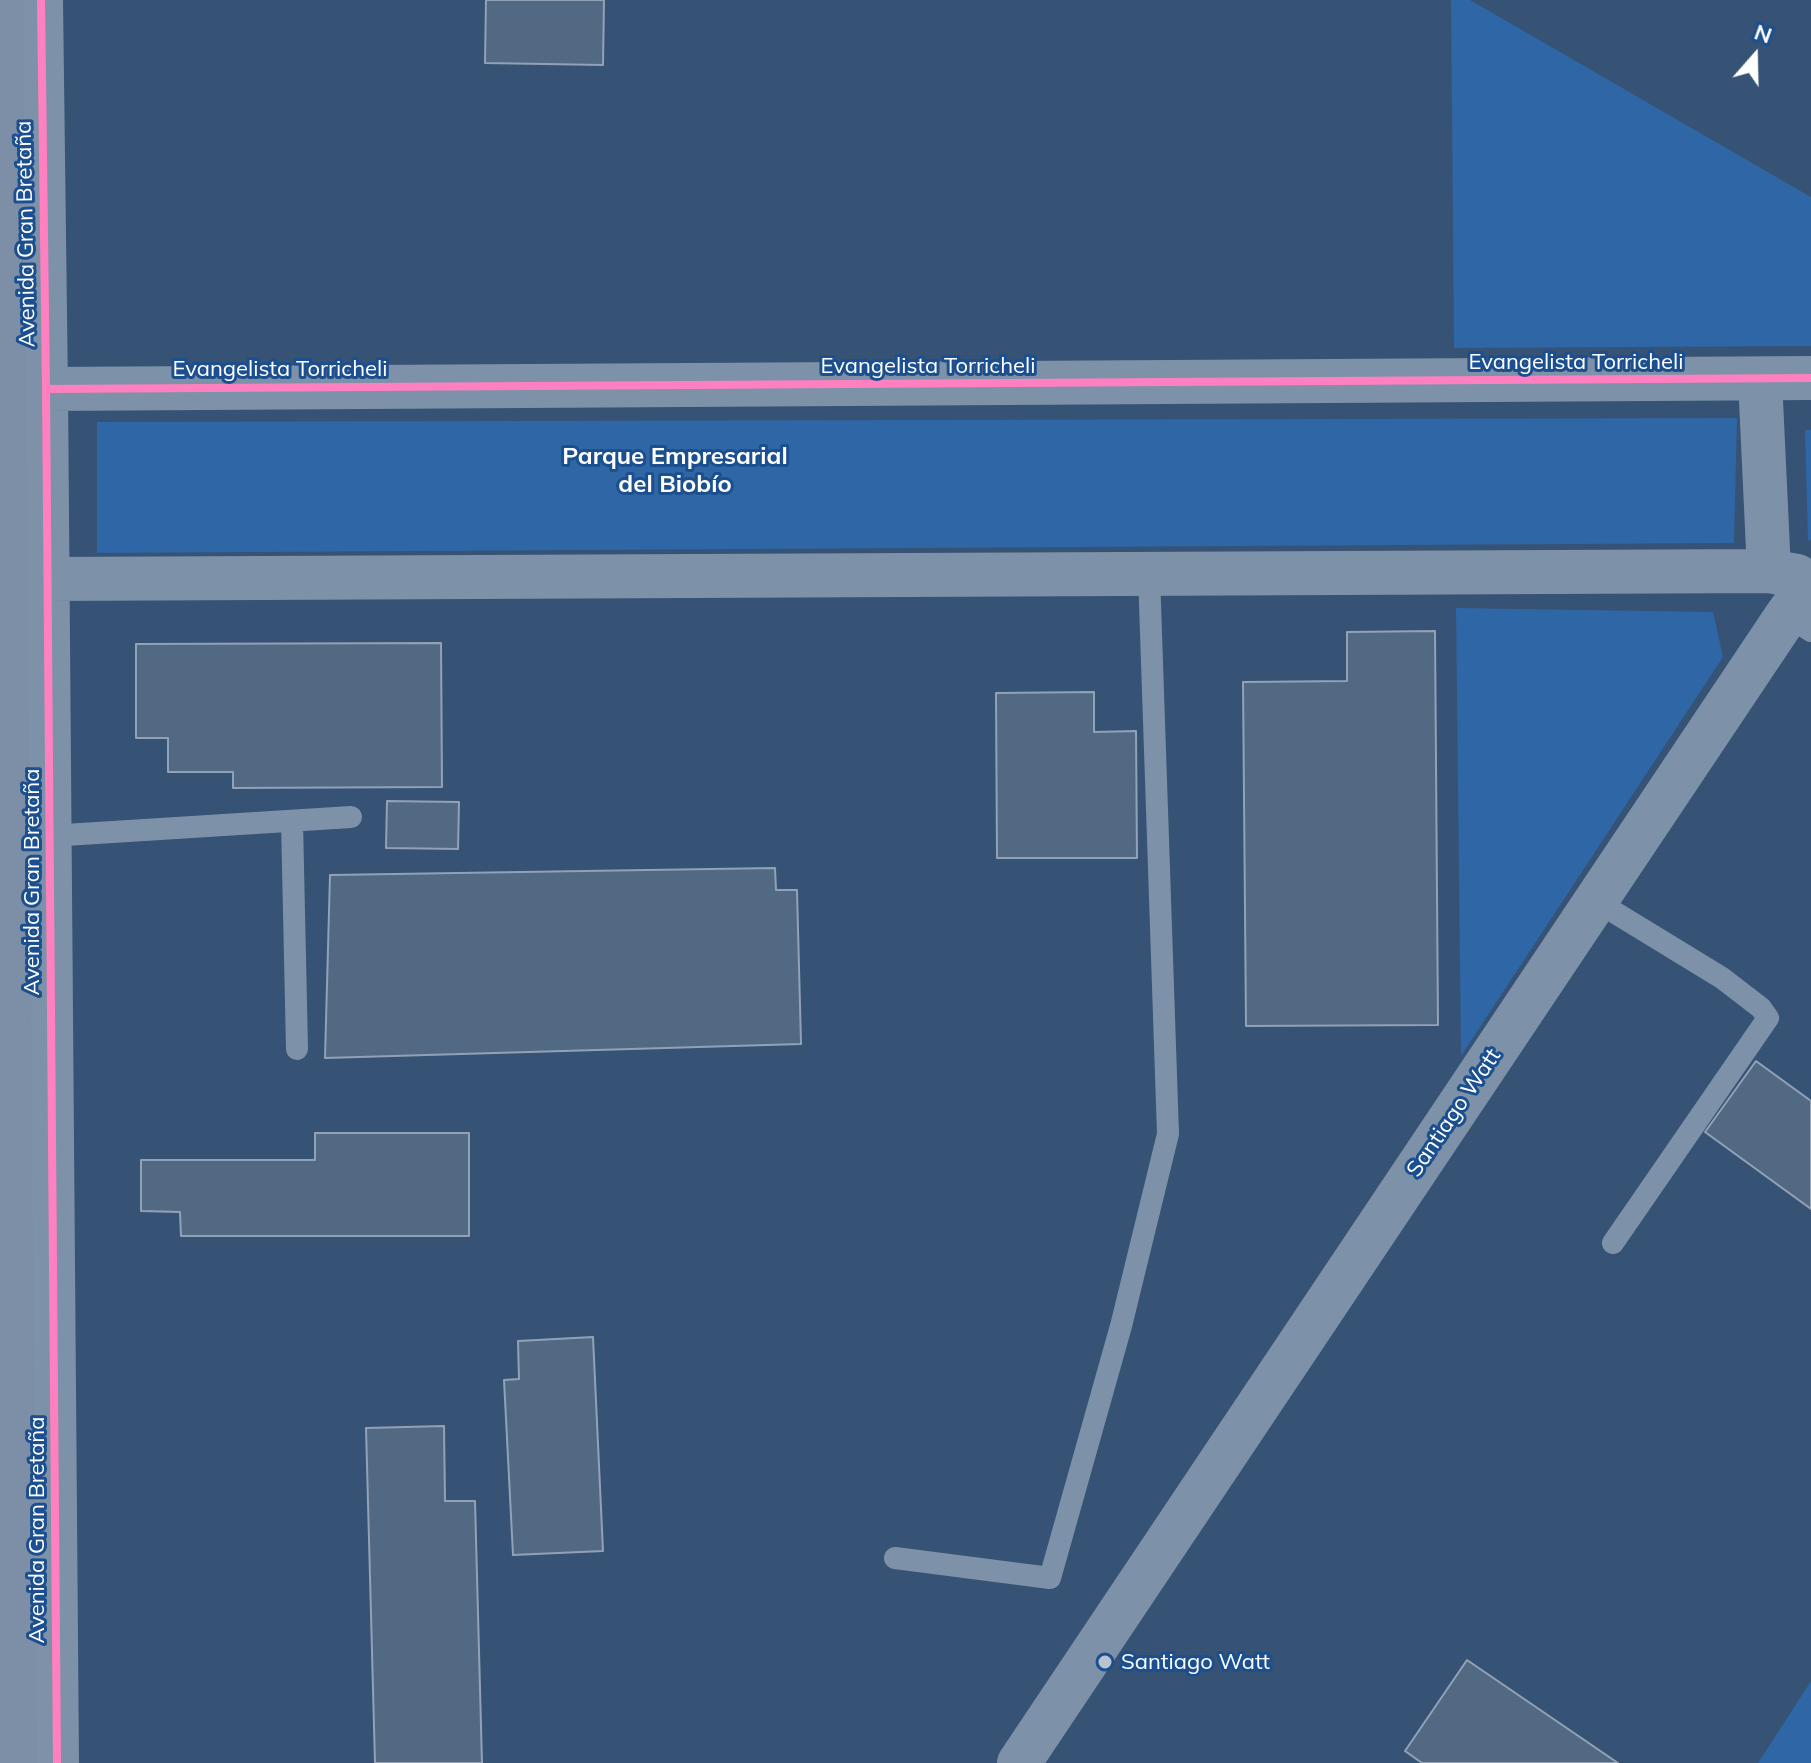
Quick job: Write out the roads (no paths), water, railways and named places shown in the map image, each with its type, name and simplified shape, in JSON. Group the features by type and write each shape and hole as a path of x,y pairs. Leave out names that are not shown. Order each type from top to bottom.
{"main road":[{"name":"Avenida Gran Bretaña","path":"1,0 15,1763"}],"street":[{"name":"Avenida Gran Bretaña","path":"41,0 57,1763"},
{"name":"Evangelista Torricheli","path":"46,389 1811,378"},
{"path":"1760,379 1769,571"},
{"path":"47,579 1769,571 1805,602"},
{"name":"Santiago Watt","path":"1019,1763 1596,901 1805,602"}],"lane":[{"path":"895,1558 1050,1578 1121,1326 1168,1134 1149,574"},
{"path":"49,836 351,817"},
{"path":"292,821 297,1049"},
{"path":"1596,901 1722,978 1761,1008 1768,1018 1613,1243"}],"place":[{"name":"Santiago Watt","path":"1105,1662"}],"district":[{"name":"Parque Empresarial del Biobío","path":"675,471"}]}
